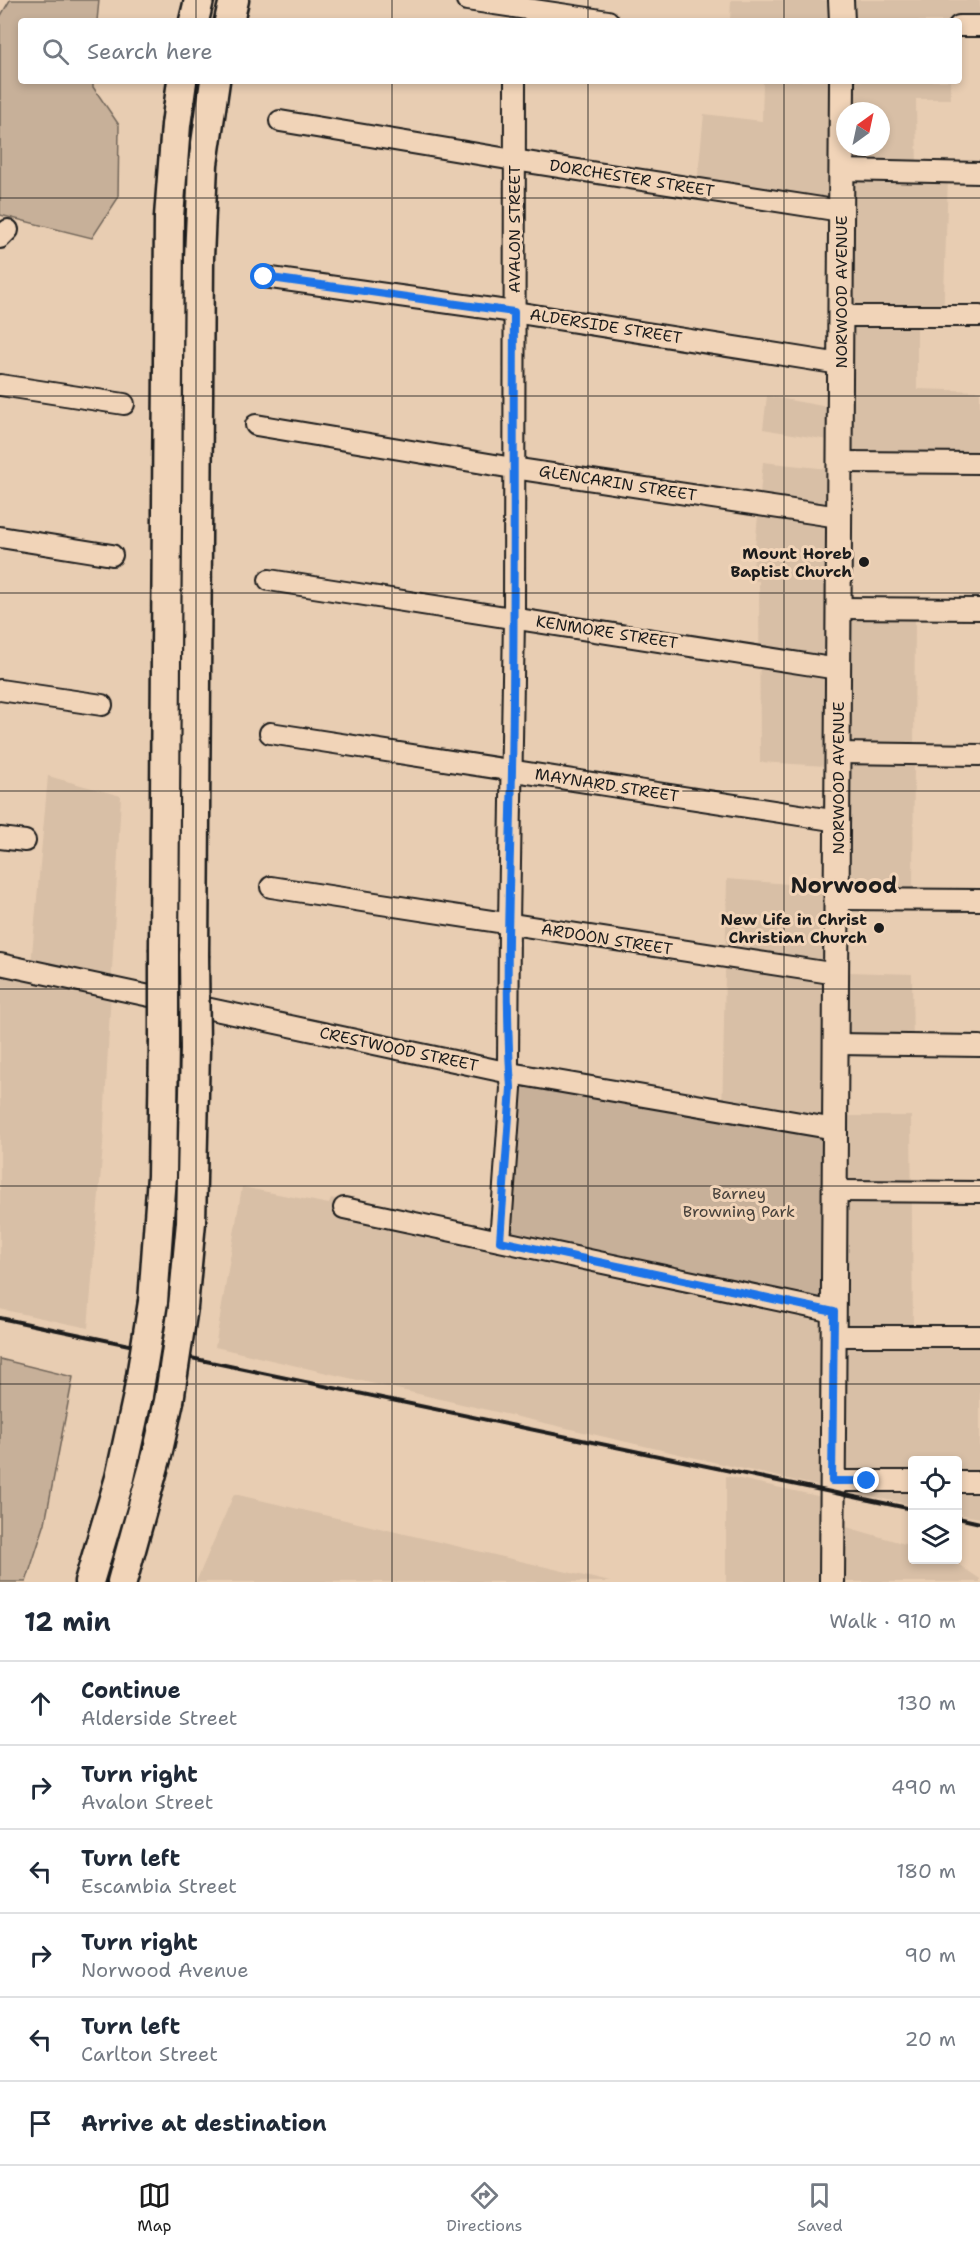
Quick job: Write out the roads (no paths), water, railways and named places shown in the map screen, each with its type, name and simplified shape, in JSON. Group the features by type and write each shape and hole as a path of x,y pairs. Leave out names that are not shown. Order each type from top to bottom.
{"highway":[{"path":"195,18 199,0"},
{"path":"229,18 234,0"},
{"path":"89,1582 120,1478 138,1395 153,1302 162,1176 169,217 182,84"},
{"path":"122,1582 169,1401 183,1307 191,1222 195,1049 199,258 203,164 215,84"}],"main road":[{"path":"841,0 842,18"},
{"name":"NORWOOD AVENUE","path":"832,1582 842,84"}],"street":[{"path":"467,0 585,18"},
{"path":"962,26 980,26"},
{"name":"AVALON STREET","path":"500,1241 511,1088 509,924 514,618 515,84"},
{"name":"DORCHESTER STREET","path":"280,121 841,211"},
{"path":"842,170 980,172"},
{"name":"ALDERSIDE STREET","path":"264,277 514,312 840,364"},
{"path":"841,316 980,316"},
{"path":"0,385 124,404"},
{"name":"GLENCARIN STREET","path":"256,425 513,468 839,517"},
{"path":"840,462 980,463"},
{"path":"0,537 112,555"},
{"name":"KENMORE STREET","path":"269,580 838,669"},
{"path":"838,608 980,609"},
{"path":"0,690 102,705"},
{"name":"MAYNARD STREET","path":"270,733 838,821"},
{"path":"838,753 980,754"},
{"path":"0,838 25,841"},
{"name":"ARDOON STREET","path":"271,887 837,974"},
{"path":"837,899 980,900"},
{"name":"CRESTWOOD STREET","path":"0,964 510,1073 835,1129"},
{"path":"836,1044 980,1046"},
{"path":"836,1191 980,1192"},
{"path":"344,1208 834,1312"},
{"path":"834,1336 980,1336"},
{"path":"832,1481 908,1481"},
{"path":"962,1482 980,1482"}],"railway":[{"path":"0,1318 908,1508"},
{"path":"962,1519 980,1523"}],"place":[{"name":"Mount Horeb Baptist Church","path":"864,562"},
{"name":"New Life in Christ Christian Church","path":"879,928"}],"district":[{"name":"Norwood","path":"844,885"}],"park label":[{"name":"Barney Browning Park","path":"739,1202"}]}
